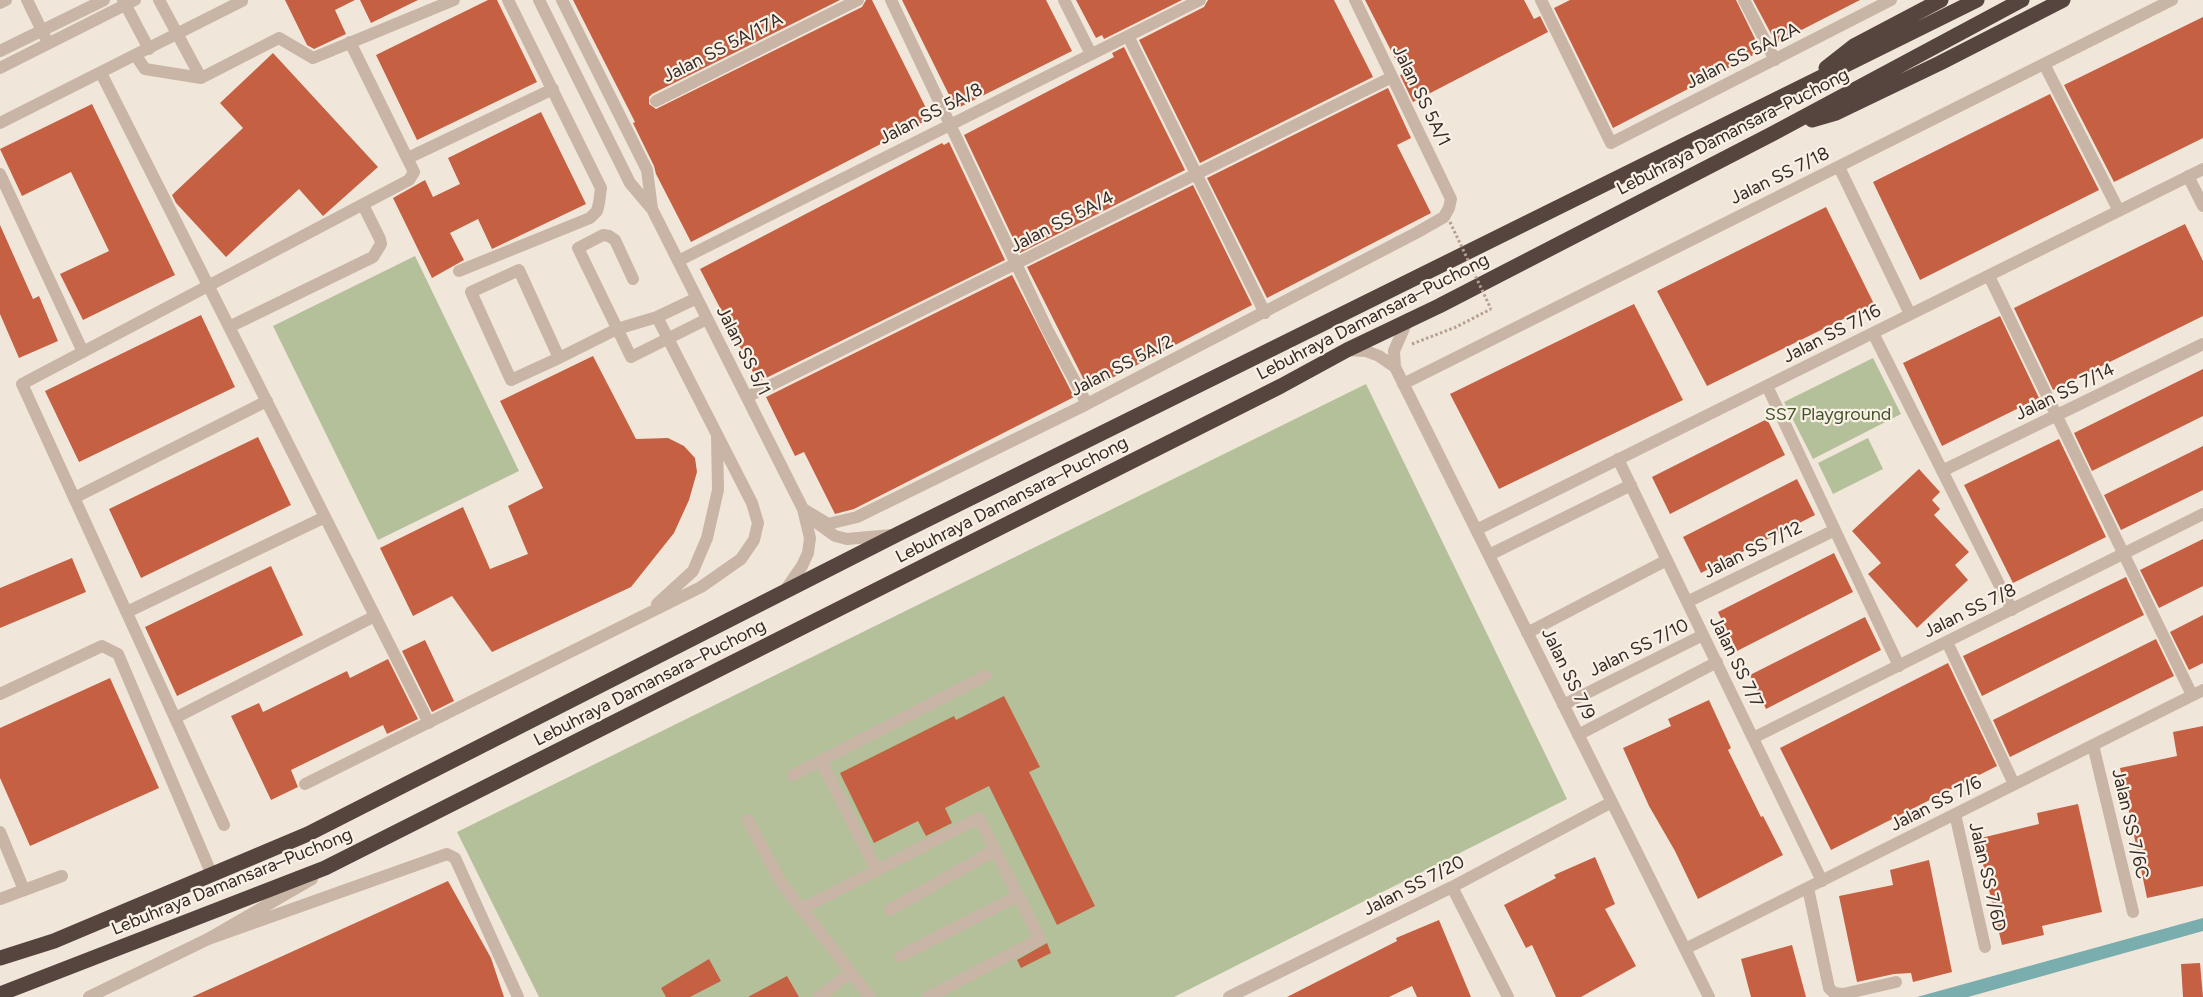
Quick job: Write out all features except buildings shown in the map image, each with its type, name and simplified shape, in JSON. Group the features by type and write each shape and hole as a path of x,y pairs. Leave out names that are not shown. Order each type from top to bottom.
{"highway":[{"path":"1800,89 1854,46 1940,0"},
{"name":"Lebuhraya Damansara–Puchong","path":"0,958 54,941 308,834 900,533 1977,0"},
{"name":"Lebuhraya Damansara–Puchong","path":"0,994 39,981 325,868 1281,386 1408,319 1439,306 1772,134 2022,0"},
{"path":"1772,134 1836,112 1940,63 2063,0"}],"street":[{"path":"0,3 6,0"},
{"path":"27,0 48,44"},
{"path":"0,51 104,0"},
{"path":"158,0 201,78"},
{"path":"136,56 145,69 201,78 279,38 313,58 454,0"},
{"path":"459,271 590,218 596,211 601,188 508,0"},
{"name":"Jalan SS 5/1","path":"539,0 630,184 652,209 803,509 810,538 808,553 802,566 782,594"},
{"name":"Jalan SS 5/1","path":"562,0 648,170 652,209"},
{"name":"Jalan SS 5A/17A","path":"656,100 858,0"},
{"path":"891,0 1017,265 1087,404"},
{"path":"1064,0 1091,54"},
{"name":"Jalan SS 5A/8","path":"678,261 1200,0"},
{"name":"Jalan SS 5A/1","path":"1355,0 1451,199 1449,208"},
{"name":"Jalan SS 5A/2A","path":"1541,0 1611,143 1892,0"},
{"path":"1744,0 1775,60"},
{"name":"Jalan SS 7/18","path":"1403,384 2172,0"},
{"path":"0,123 242,1"},
{"path":"0,68 128,2 149,49"},
{"path":"1128,36 1264,313"},
{"path":"224,825 22,384 410,180 414,172 408,158 350,42"},
{"path":"2044,64 2119,211"},
{"path":"101,73 430,723"},
{"name":"Jalan SS 5A/4","path":"747,397 1017,265 1392,77"},
{"path":"408,158 553,89"},
{"path":"1839,167 1910,314"},
{"name":"Jalan SS 7/16","path":"1476,530 2203,169"},
{"path":"0,174 83,352"},
{"path":"2188,176 2203,206"},
{"path":"229,326 373,257 381,244 380,238 363,205"},
{"name":"Jalan SS 5A/2","path":"803,509 828,524 857,517 1087,404 1264,313 1416,233 1444,216 1449,208"},
{"path":"633,279 615,240 609,236 604,235 578,248 630,357 707,319"},
{"path":"559,358 519,270 471,292 511,380 559,358 617,329 657,317 697,298"},
{"path":"1989,276 2123,554 2197,693"},
{"path":"305,784 701,587 741,559 754,540 758,523 752,503 657,317"},
{"name":"Jalan SS 7/9","path":"1408,319 1394,351 1395,368 1709,997"},
{"path":"1873,333 2012,610"},
{"name":"Jalan SS 7/14","path":"1942,471 2203,344"},
{"name":"Jalan SS 7/9","path":"1347,350 1366,351 1379,356 1395,368"},
{"path":"1767,386 1899,666"},
{"path":"74,498 267,401"},
{"path":"648,613 693,570 707,538 718,490 717,434"},
{"name":"Jalan SS 7/7","path":"1618,459 1822,881"},
{"path":"1488,555 1630,485"},
{"name":"Jalan SS 5/1","path":"803,509 834,536 863,539 900,533"},
{"name":"Jalan SS 7/8","path":"1753,738 2203,514"},
{"path":"127,612 325,517"},
{"name":"Jalan SS 7/12","path":"1687,602 1835,530"},
{"path":"1527,633 1667,560"},
{"path":"175,718 375,616"},
{"name":"Jalan SS 7/10","path":"1564,705 1704,636"},
{"path":"1948,642 2014,784"},
{"path":"0,694 102,646 118,654 212,875"},
{"path":"1578,735 1716,662"},
{"path":"793,776 985,676"},
{"name":"Jalan SS 7/6","path":"1685,949 2197,693"},
{"name":"Jalan SS 7/6C","path":"2093,745 2133,912"},
{"path":"822,760 877,871"},
{"name":"Jalan SS 7/20","path":"1229,997 1452,887 1612,802"},
{"name":"Jalan SS 7/6D","path":"1955,814 1985,947"},
{"path":"801,909 979,818 1040,939 928,997"},
{"path":"748,820 780,881 850,974 870,997"},
{"path":"94,996 208,939 255,910 407,826"},
{"path":"0,832 24,890"},
{"path":"890,910 995,850"},
{"path":"208,939 447,854 454,858 518,997"},
{"path":"0,900 62,876"},
{"path":"1452,887 1508,997"},
{"path":"1808,888 1829,988 1834,993 1843,994 1896,982"},
{"path":"900,956 1018,896"},
{"path":"819,997 850,974"},
{"path":"5,997 39,981"}],"path":[{"path":"1394,351 1456,328 1491,309 1450,222"}],"green space":[{"path":"415,256 519,471 378,540 273,326"},
{"name":"SS7 Playground","path":"1873,358 1901,414 1813,459 1784,402"},
{"path":"1366,384 1567,799 1174,997 539,997 457,832"},
{"path":"1868,438 1883,469 1833,494 1818,463"}],"water":[{"path":"2203,918 2203,931 1968,997 1917,997"}]}
